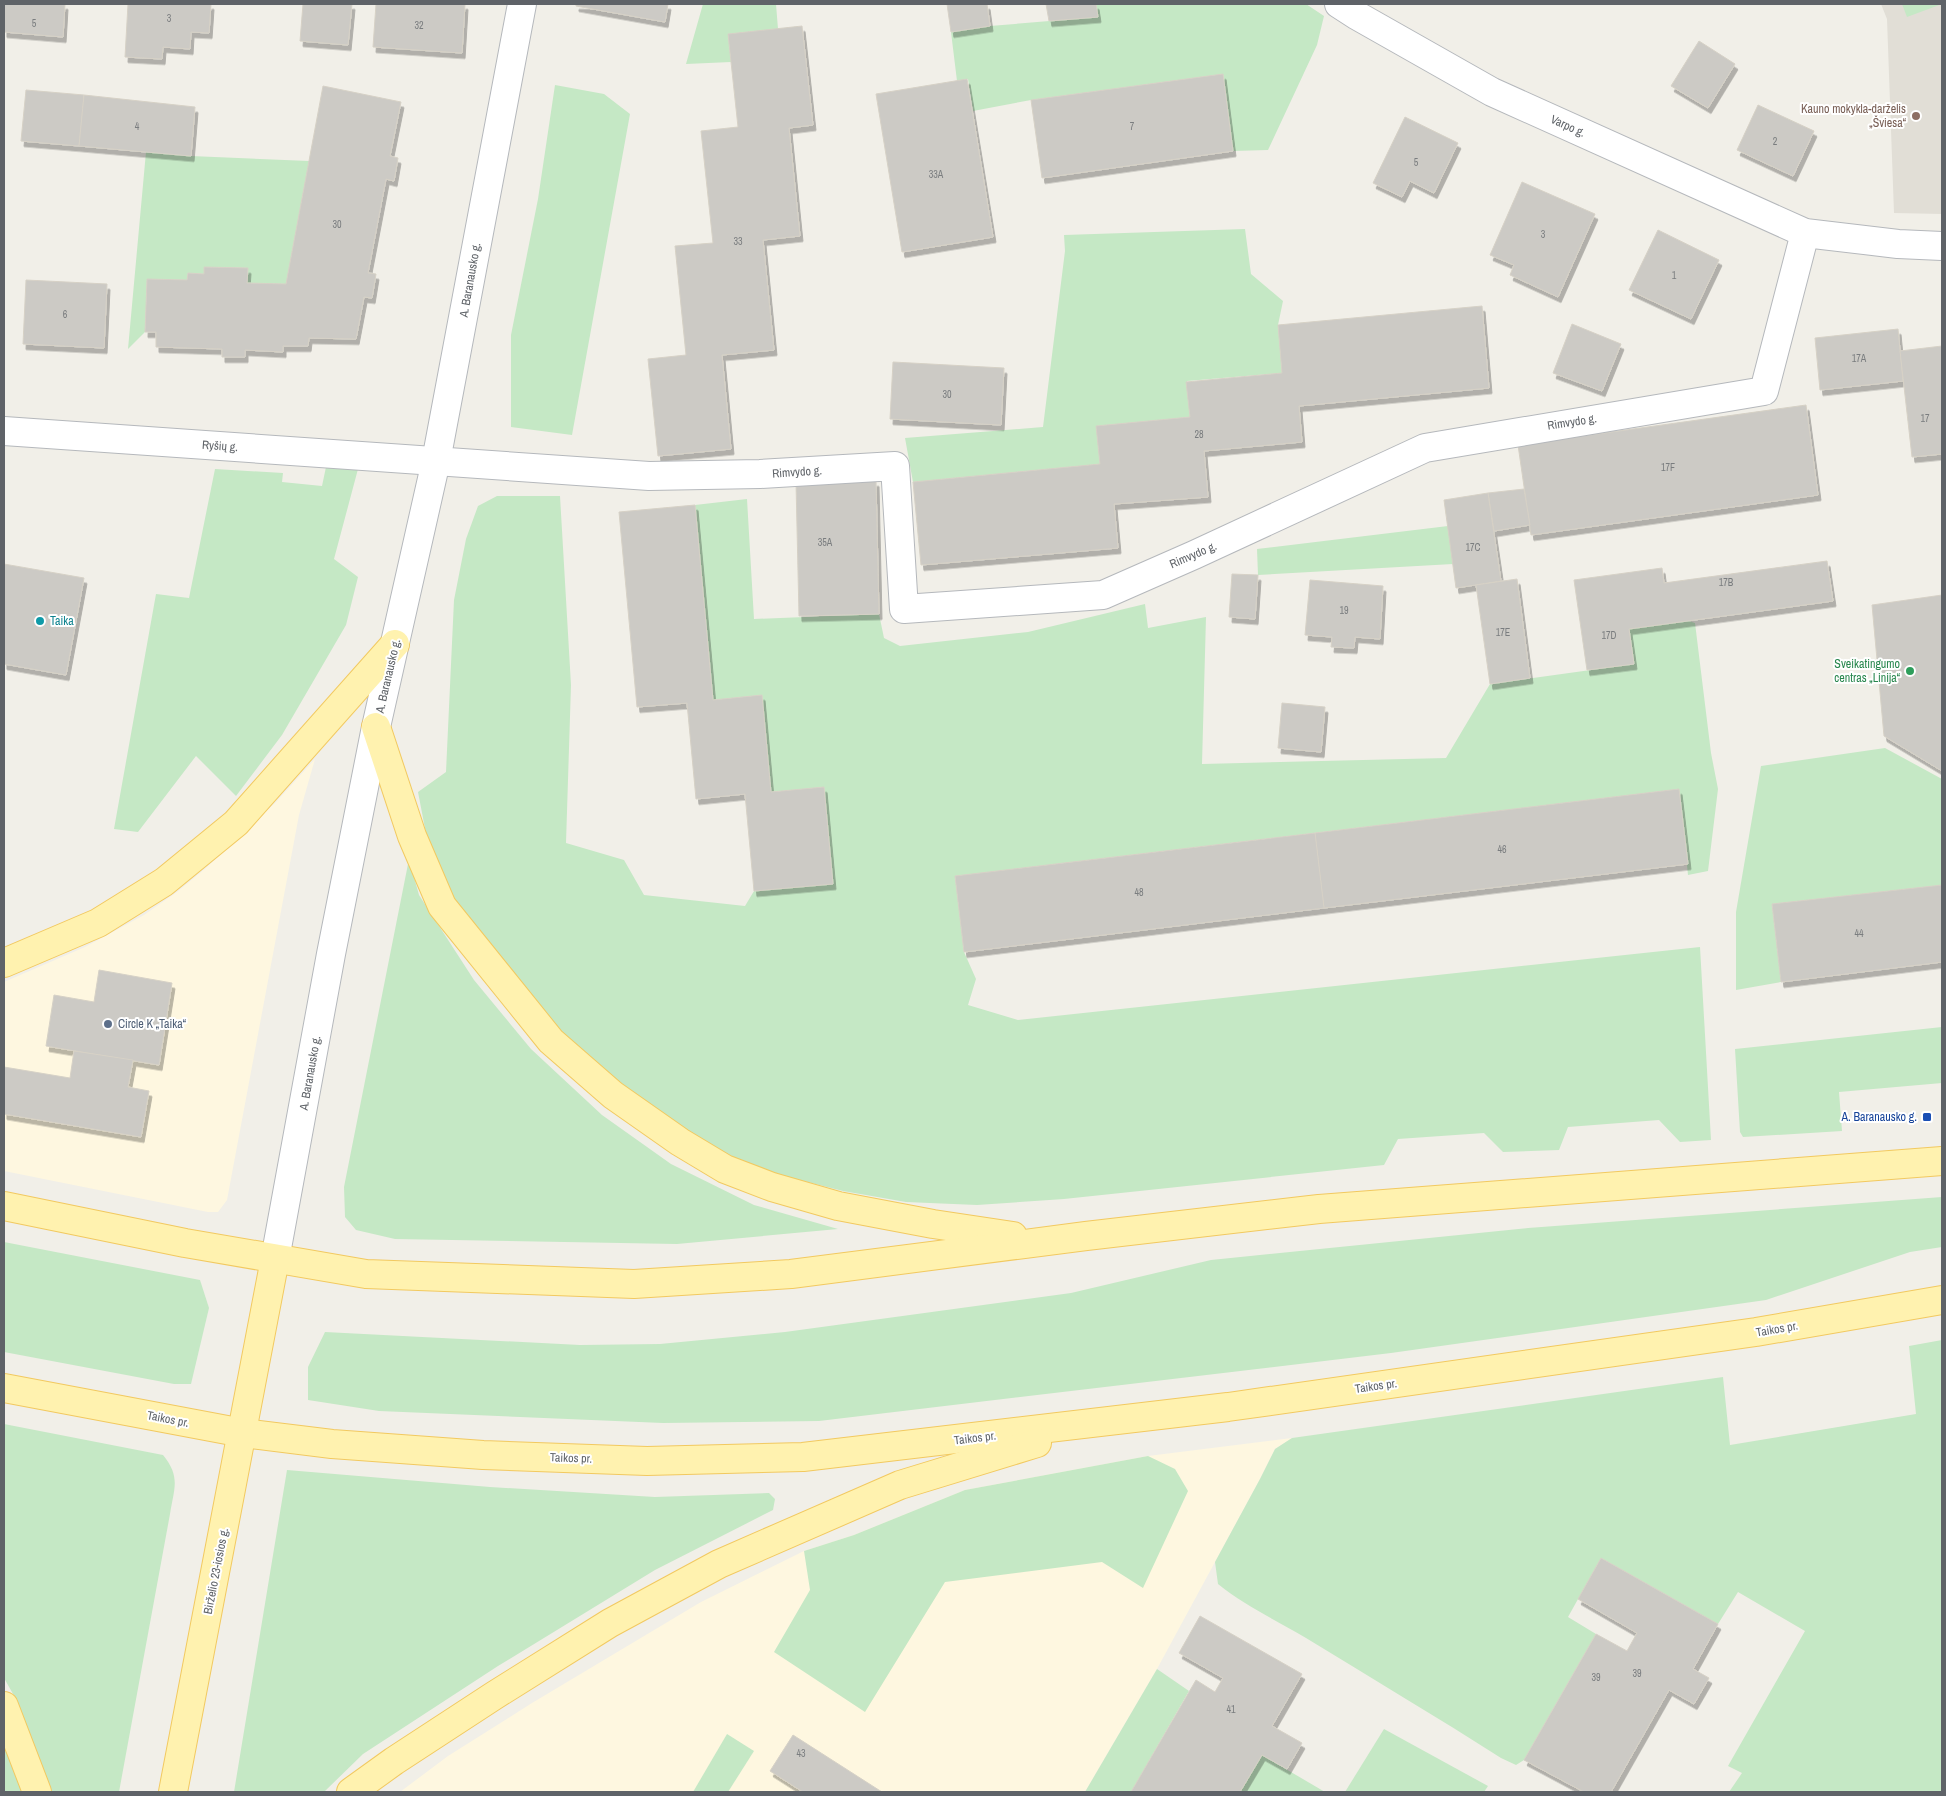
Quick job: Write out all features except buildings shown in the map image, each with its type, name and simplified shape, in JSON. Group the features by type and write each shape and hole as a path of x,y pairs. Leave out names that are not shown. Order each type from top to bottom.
{"main road":[{"path":"4,962 98,923 164,882 236,823 395,644"},
{"path":"376,728 412,836 442,906 551,1041 613,1095 680,1142 725,1169 772,1187 838,1206 933,1224 1044,1241"},
{"path":"4,1206 275,1259 384,1276 634,1284 790,1274 1044,1241 1319,1210 1942,1161"},
{"name":"A. Baranausko g.","path":"258,1349 275,1259"},
{"name":"Taikos pr.","path":"4,1388 243,1434 332,1444 473,1454 647,1460 803,1458 1228,1407 1746,1334 1942,1300"},
{"name":"Birželio 23-iosios g.","path":"173,1792 258,1349"},
{"path":"352,1792 394,1761 503,1689 610,1623 719,1564 900,1485 1105,1423"},
{"path":"4,1706 37,1792"}],"street":[{"name":"A. Baranausko g.","path":"275,1259 331,954 376,728 436,461 522,4"},
{"name":"Varpo g.","path":"1340,4 1356,15 1492,92 1805,233"},
{"name":"Rimvydo g.","path":"436,461 649,476 760,474 895,466 904,609 1103,595 1425,448 1764,391 1805,233"},
{"path":"1805,233 1898,244 1942,246"},
{"name":"Ryšių g.","path":"4,432 436,461"}],"shaded area":[{"name":"Kauno mokykla-darželis „Šviesa“","path":"1881,4 1942,4 1942,214 1894,213 1887,19"},
{"path":"315,759 299,815 227,1200 218,1212 208,1212 4,1171 4,982 85,947 144,915 177,892 206,868 276,802"},
{"path":"1292,1438 1275,1449 1157,1669 1085,1792 400,1792 448,1756 532,1703 701,1602 804,1551 854,1535 965,1490 1148,1456"}],"green space":[{"path":"703,4 776,4 778,29 728,34 731,62 686,64"},
{"path":"1096,4 1306,4 1324,16 1317,45 1268,150 1233,151 1223,74 1031,100 973,111 968,79 957,81 951,32 990,26 1098,17"},
{"path":"1902,4 1942,4 1907,17"},
{"path":"555,85 604,94 630,114 572,435 511,427 511,335 538,199"},
{"path":"146,152 191,156 309,161 286,284 247,283 248,268 204,267 204,274 188,273 187,280 147,279 145,332 128,349"},
{"path":"1245,229 1251,274 1283,301 1278,325 1282,373 1187,381 1190,417 1097,426 1100,464 913,482 905,438 1043,427 1065,251 1064,235"},
{"path":"326,467 358,469 334,559 358,577 346,625 282,735 236,796 196,756 138,832 114,829 156,594 189,598 215,469 283,473 282,482 322,486"},
{"path":"497,496 560,496 571,685 566,843 624,860 644,895 745,906 754,891 833,884 824,787 771,792 762,695 713,700 695,505 747,499 754,619 879,614 884,638 900,646 1028,632 1145,604 1148,628 1206,617 1202,764 1446,758 1490,684 1634,664 1629,629 1689,621 1695,623 1711,753 1718,789 1708,871 1688,875 1679,789 955,876 964,952 976,979 968,1005 1018,1020 1700,947 1711,1140 1680,1142 1659,1120 1568,1127 1559,1150 1503,1152 1484,1133 1398,1139 1384,1165 1064,1199 977,1205 906,1202 843,1191 768,1172 715,1149 611,1079 561,1035 472,931 446,885 428,844 418,792 446,772 454,600 466,539 478,506"},
{"path":"1448,526 1453,564 1258,575 1257,549"},
{"path":"1885,748 1942,779 1942,885 1772,904 1781,982 1736,990 1736,912 1761,766"},
{"path":"409,859 419,895 474,980 531,1049 602,1115 671,1164 754,1205 838,1229 677,1244 395,1239 356,1230 345,1217 344,1187"},
{"path":"1942,1027 1942,1083 1839,1092 1842,1131 1743,1137 1740,1132 1735,1049"},
{"path":"1942,1197 1942,1247 1910,1252 1766,1300 1391,1353 819,1421 663,1423 379,1411 308,1400 308,1367 325,1332 580,1345 660,1344 785,1332 1071,1293 1211,1260 1528,1228"},
{"path":"4,1242 200,1280 209,1308 191,1384 174,1384 4,1352"},
{"path":"1942,1340 1942,1792 1729,1792 1742,1773 1728,1766 1805,1631 1738,1592 1718,1624 1601,1558 1568,1617 1596,1634 1524,1760 1516,1765 1501,1758 1306,1638 1250,1606 1218,1584 1215,1562 1275,1449 1292,1438 1723,1377 1730,1445 1916,1414 1909,1346"},
{"path":"4,1424 163,1455 169,1463 174,1476 173,1497 119,1792 49,1792 17,1701 4,1678"},
{"path":"1148,1456 1175,1469 1188,1491 1143,1588 1102,1562 945,1582 865,1712 774,1652 810,1590 804,1551 854,1535 965,1490"},
{"path":"287,1470 490,1487 655,1497 769,1493 775,1499 773,1510 655,1570 498,1666 363,1754 324,1792 234,1792"},
{"path":"1157,1669 1189,1691 1131,1792 1085,1792"},
{"path":"1384,1729 1488,1786 1484,1792 1345,1792"},
{"path":"727,1734 754,1751 728,1792 693,1792"},
{"path":"4,1737 25,1792 4,1792"},
{"path":"1262,1755 1325,1792 1240,1792"}],"place":[{"name":"Kauno mokykla-darželis „Šviesa“","path":"1916,116"},
{"name":"Taika","path":"40,621"},
{"name":"Sveikatingumo centras „Linija“","path":"1910,671"},
{"name":"Circle K „Taika“","path":"108,1024"},
{"name":"A. Baranausko g.","path":"1927,1117"}]}
